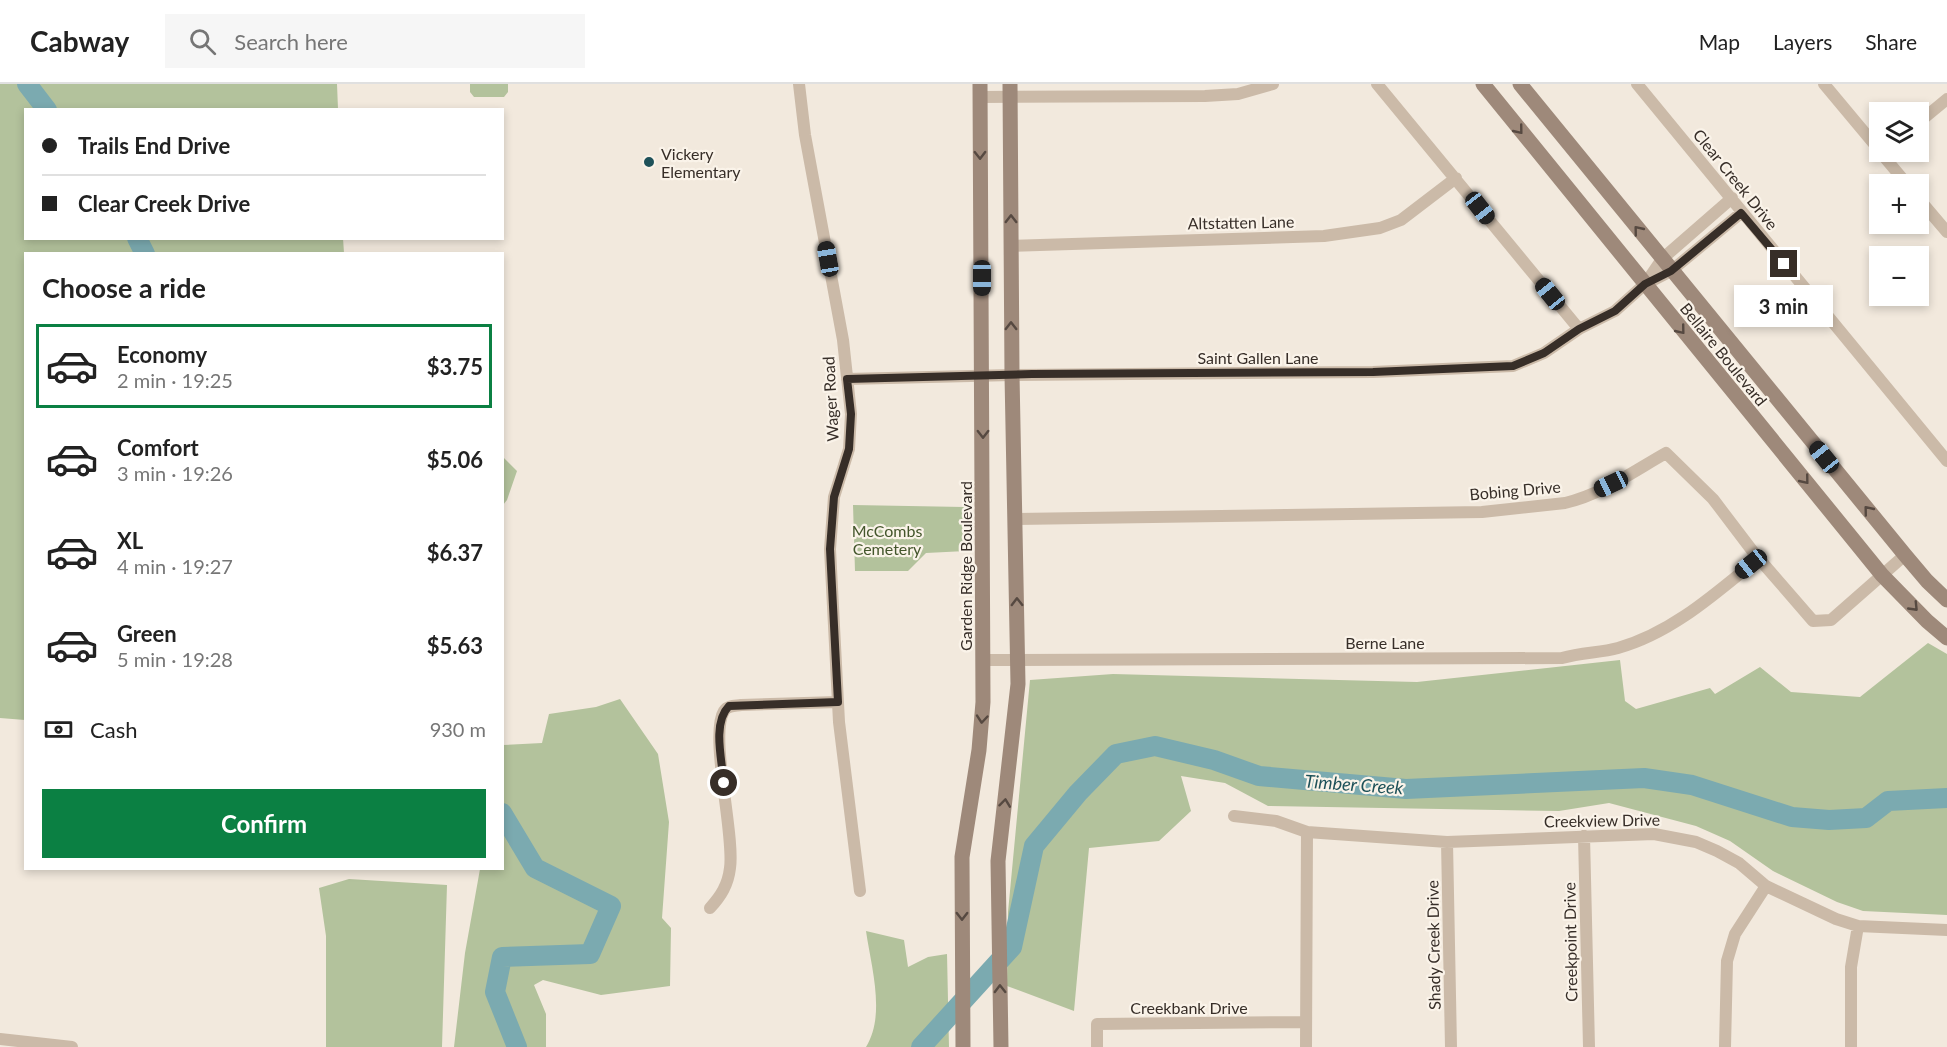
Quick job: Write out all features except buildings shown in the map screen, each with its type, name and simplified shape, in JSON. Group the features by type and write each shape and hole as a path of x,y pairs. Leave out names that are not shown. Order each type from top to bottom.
{"main road":[{"name":"Bellaire Boulevard","path":"1483,84 1882,575 1947,638"},
{"name":"Bellaire Boulevard","path":"1520,84 1927,582 1947,600"},
{"name":"Garden Ridge Boulevard","path":"963,1047 962,857 979,750 983,702 980,90"},
{"path":"1001,1047 998,861 1017,710 1018,660 1011,375 1010,90"}],"street":[{"name":"Wager Road","path":"799,84 805,135 843,340 851,414 849,449 834,497 830,549 838,702 860,891"},
{"path":"980,90 1205,96 1238,94 1273,84"},
{"path":"1377,84 1579,329"},
{"name":"Clear Creek Drive","path":"1637,84 1947,461"},
{"path":"1824,84 1869,137"},
{"path":"1929,114 1947,99"},
{"path":"1890,162 1899,174"},
{"name":"Altstatten Lane","path":"1011,246 1324,236 1357,232 1401,220 1456,178"},
{"path":"1666,265 1732,198"},
{"path":"1929,211 1947,232"},
{"path":"1666,265 1741,213"},
{"name":"Saint Gallen Lane","path":"847,379 1011,375 1373,372 1513,366 1544,353 1579,329 1615,311 1666,265"},
{"name":"Bobing Drive","path":"1015,519 1482,512 1578,500 1666,453 1713,499 1808,618 1819,623 1831,620 1905,555"},
{"name":"Berne Lane","path":"983,660 1562,658 1586,651 1617,648 1653,634 1700,606 1759,558"},
{"path":"710,908 723,894 731,867 720,736 724,711 729,706 741,705 838,702"},
{"name":"Creekview Drive","path":"1234,816 1276,821 1307,832 1447,842 1654,834 1696,842 1739,863 1766,886 1836,919 1858,926 1947,930"},
{"path":"1306,1047 1307,832"},
{"name":"Creekpoint Drive","path":"1584,836 1589,1047"},
{"name":"Shady Creek Drive","path":"1447,842 1451,1047"},
{"path":"1725,1047 1727,961 1735,934 1766,886"},
{"path":"1851,1047 1851,967 1858,926"},
{"name":"Creekbank Drive","path":"1097,1047 1097,1024 1305,1022"},
{"path":"0,1039 72,1047"}],"green space":[{"path":"0,84 337,84 338,108 24,108 24,240 343,240 344,252 24,252 24,720 0,718"},
{"path":"470,84 508,84 508,92 504,97 474,97 470,92"},
{"path":"504,458 517,471 504,504"},
{"name":"McCombs Cemetery","path":"853,505 964,507 966,551 926,553 908,571 855,571"},
{"path":"1928,643 1947,654 1947,915 1863,911 1837,902 1773,871 1730,841 1696,826 1609,803 1559,811 1268,806 1225,783 1181,776 1191,811 1159,841 1089,848 1074,1011 1007,986 1008,912 1030,680 1113,674 1417,682 1620,660 1625,701 1636,709 1710,688 1715,694 1760,667 1791,692 1860,697"},
{"path":"620,699 658,754 669,822 662,918 671,928 670,986 601,995 543,980 534,985 546,1014 546,1047 454,1047 465,953 480,870 504,870 504,745 542,743 549,714 596,707"},
{"path":"349,879 447,885 442,1047 326,1047 326,936 319,888"},
{"path":"866,931 904,940 908,967 928,957 947,954 949,1047 866,1047 872,1034 876,1005"}],"waterway":[{"name":"Timber Creek","path":"27,84 45,108"},
{"name":"Timber Creek","path":"138,240 144,252"},
{"name":"Timber Creek","path":"921,1047 1012,947 1034,846 1078,793 1116,754 1155,746 1214,760 1259,776 1406,789 1644,778 1692,785 1792,817 1829,820 1866,818 1888,801 1947,798"},
{"name":"Timber Creek","path":"504,816 535,868 611,906 590,954 502,957 495,992 517,1047"}],"place":[{"name":"Vickery Elementary","path":"649,162"}],"route":[{"path":"724,783 720,736 724,711 729,706 838,702 830,549 834,497 851,435 847,379 1032,374 1373,372 1513,366 1544,353 1579,329 1615,311 1645,284 1671,271 1741,213 1784,264"}]}
